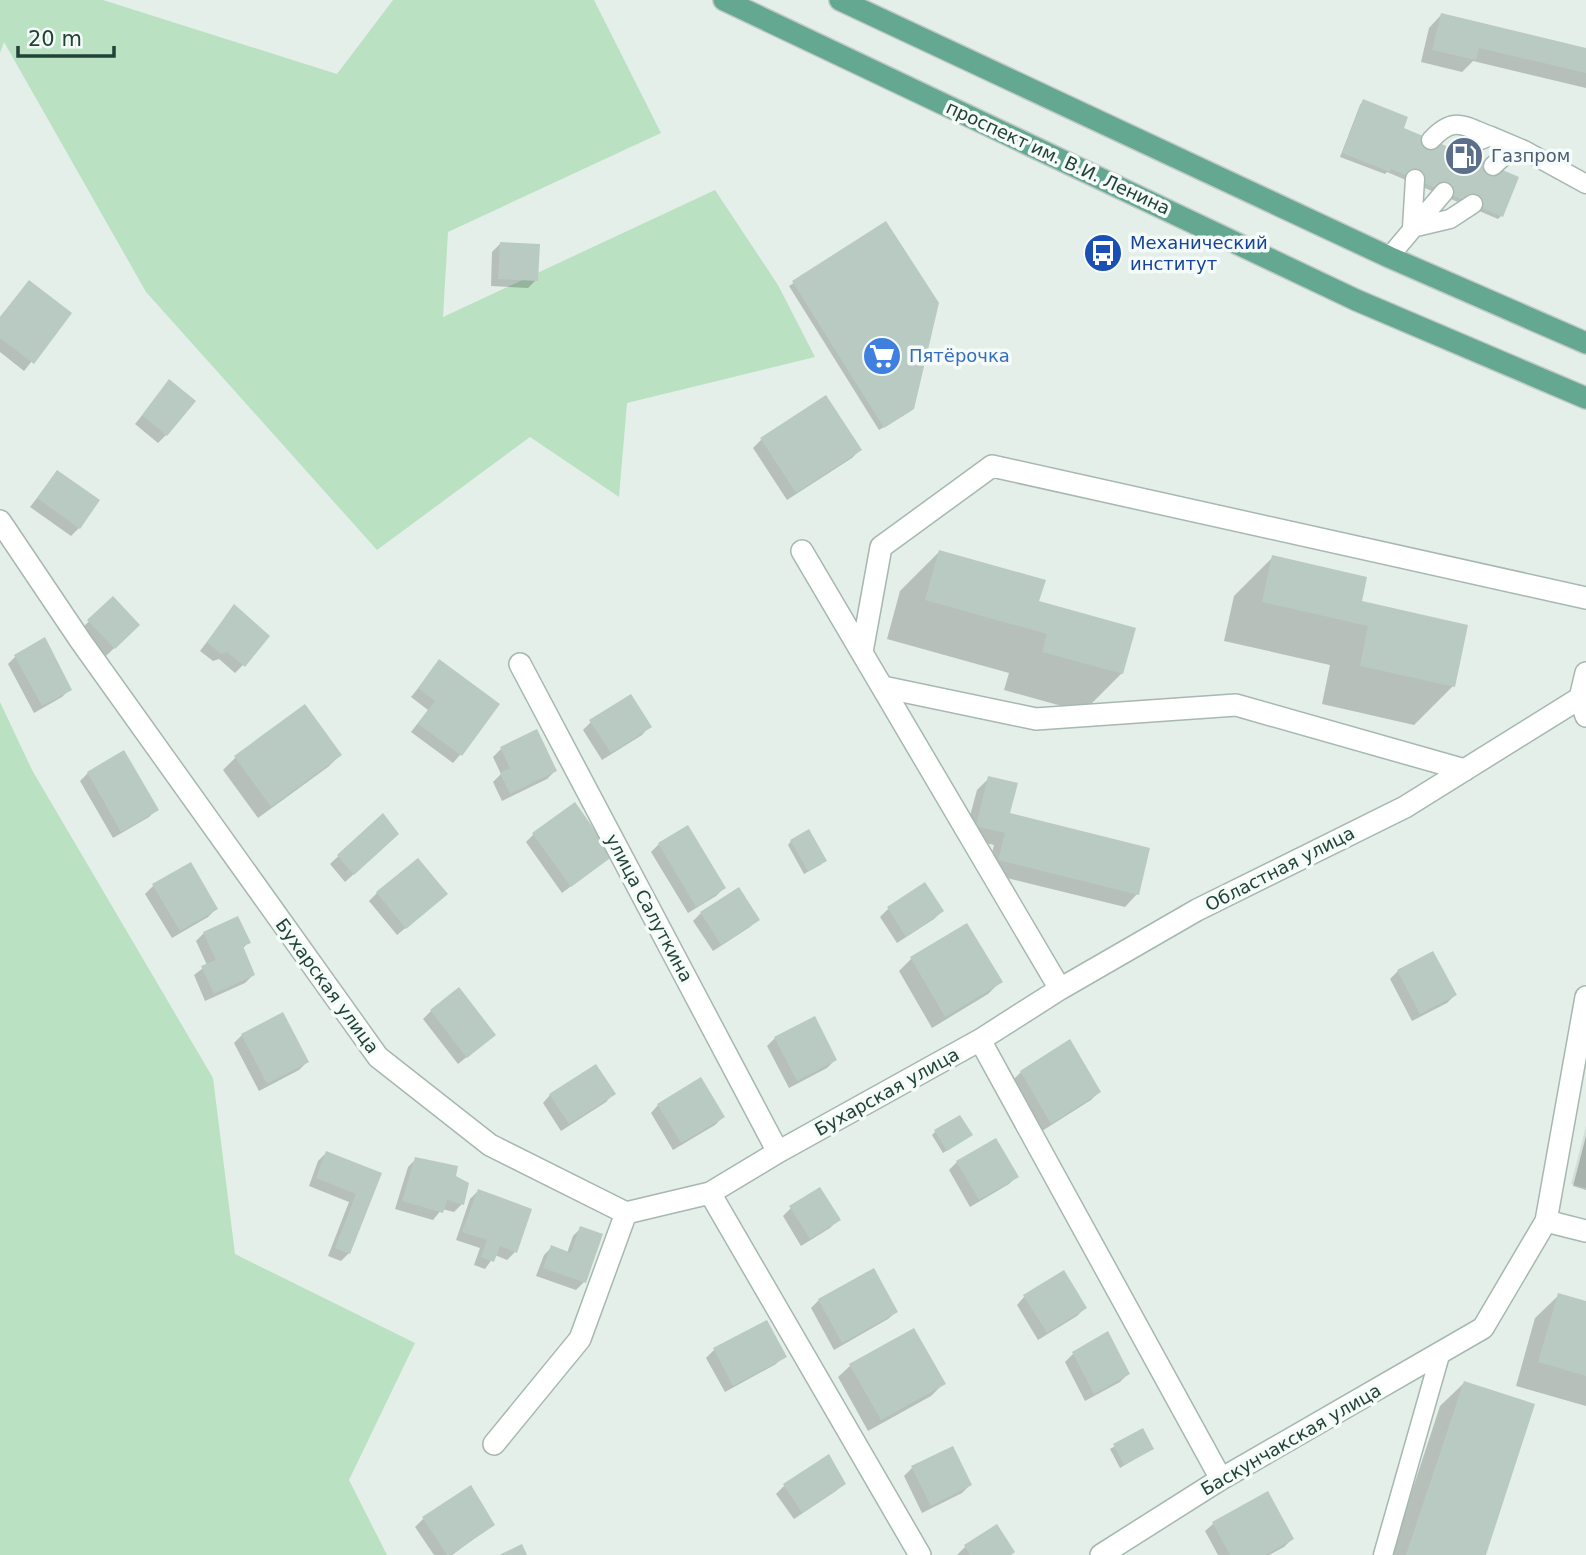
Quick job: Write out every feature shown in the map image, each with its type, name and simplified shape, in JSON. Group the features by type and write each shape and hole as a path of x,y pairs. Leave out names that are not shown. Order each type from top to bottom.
{"main road":[{"name":"проспект им. В.И. Ленина","path":"724,0 1356,300 1586,398"},
{"path":"840,0 1389,257 1586,343"}],"street":[{"path":"862,652 881,548 992,466 1586,598"},
{"name":"Бухарская улица","path":"0,521 80,640 377,1057 490,1145 626,1213 710,1193 778,1152 980,1040"},
{"path":"802,551 1060,989"},
{"name":"улица Салуткина","path":"520,664 778,1152"},
{"path":"1583,707 1586,673"},
{"path":"883,687 1036,719 1236,705 1465,770"},
{"name":"Областная улица","path":"980,1040 1060,989 1197,910 1405,807 1465,770 1583,707"},
{"path":"1586,997 1546,1221 1586,1231"},
{"path":"980,1040 1221,1479"},
{"path":"710,1193 920,1555"},
{"path":"494,1444 580,1339 626,1213"},
{"name":"Баскунчакская улица","path":"1101,1555 1221,1479 1483,1328 1546,1221"}],"lane":[{"path":"1431,140 1443,127 1458,124 1524,150 1586,184"},
{"path":"1463,153 1475,142 1491,136"},
{"path":"1493,166 1506,154 1524,150"},
{"path":"1412,228 1415,179"},
{"path":"1389,257 1444,192"},
{"path":"1412,228 1450,219 1473,204"},
{"path":"1383,1555 1440,1355"}],"shaded area":[{"path":"1586,1126 1586,1188 1571,1184"}],"green space":[{"path":"0,0 103,0 337,74 393,0 594,0 661,133 448,232 443,317 715,190 778,285 815,357 627,403 619,497 530,437 377,550 146,292 4,42 0,53"},
{"path":"0,702 32,770 213,1078 235,1254 415,1343 349,1480 387,1555 0,1555"}],"building":[{"path":"1441,13 1586,48 1586,73 1479,48 1476,60 1432,50"},
{"path":"1363,99 1408,117 1404,128 1519,177 1503,217 1391,169 1390,172 1342,153"},
{"name":"Пятёрочка","path":"886,221 939,303 914,409 884,428 792,281"},
{"path":"500,242 540,244 538,281 498,279"},
{"path":"29,280 72,313 34,364 0,338 0,317"},
{"path":"169,379 196,401 167,436 142,415"},
{"path":"826,395 862,450 796,493 760,438"},
{"path":"57,470 100,500 80,529 37,498"},
{"path":"939,550 1046,580 1039,601 1136,628 1123,674 1042,652 1047,634 925,600"},
{"path":"1272,555 1367,577 1362,601 1468,625 1455,687 1360,666 1368,626 1262,602"},
{"path":"113,596 140,625 115,649 87,620"},
{"path":"234,604 270,636 245,667 227,652 221,654 207,642"},
{"path":"45,637 72,690 42,706 14,655"},
{"path":"439,659 500,704 462,756 418,724 435,701 418,688"},
{"path":"631,694 652,727 611,753 589,720"},
{"path":"305,704 342,755 271,807 234,756"},
{"path":"537,729 557,771 510,794 500,773 510,768 500,747"},
{"path":"124,750 159,810 121,832 87,772"},
{"path":"988,776 1018,783 1010,813 1150,848 1139,895 998,860 1005,833 976,826"},
{"path":"575,802 613,856 571,887 532,833"},
{"path":"383,813 399,834 354,875 337,855"},
{"path":"688,825 726,888 696,907 658,843"},
{"path":"809,829 827,861 808,871 790,840"},
{"path":"418,858 448,894 406,929 376,892"},
{"path":"191,862 218,909 180,931 152,884"},
{"path":"925,882 944,911 906,937 887,907"},
{"path":"739,887 760,920 721,945 700,912"},
{"path":"238,916 251,943 243,946 255,975 214,994 201,966 216,960 203,932"},
{"path":"967,923 1003,982 945,1017 910,957"},
{"path":"1433,951 1457,995 1420,1014 1397,970"},
{"path":"459,987 496,1035 467,1058 430,1010"},
{"path":"283,1012 309,1062 267,1084 241,1034"},
{"path":"815,1016 837,1060 797,1081 774,1037"},
{"path":"1070,1039 1101,1092 1051,1124 1020,1071"},
{"path":"596,1064 616,1094 569,1124 549,1094"},
{"path":"701,1077 725,1117 681,1143 657,1104"},
{"path":"960,1115 973,1135 947,1151 934,1130"},
{"path":"996,1138 1019,1177 979,1200 956,1161"},
{"path":"326,1151 382,1173 350,1254 335,1248 356,1194 316,1178"},
{"path":"415,1157 458,1166 456,1176 469,1183 464,1205 447,1200 443,1213 402,1201"},
{"path":"820,1187 841,1220 810,1239 789,1206"},
{"path":"478,1189 532,1209 517,1253 500,1246 494,1262 481,1257 487,1240 462,1232"},
{"path":"580,1226 603,1234 586,1283 543,1268 551,1245 571,1253"},
{"path":"874,1268 898,1312 842,1343 818,1299"},
{"path":"1064,1270 1087,1308 1047,1333 1023,1295"},
{"path":"1558,1293 1586,1301 1586,1376 1538,1362"},
{"path":"767,1320 787,1357 733,1386 713,1348"},
{"path":"914,1328 946,1384 881,1420 849,1364"},
{"path":"1108,1331 1130,1374 1094,1394 1072,1352"},
{"path":"1464,1381 1535,1404 1486,1555 1406,1555"},
{"path":"1143,1428 1154,1449 1124,1465 1113,1444"},
{"path":"953,1446 972,1485 931,1506 911,1466"},
{"path":"829,1454 846,1484 802,1513 783,1484"},
{"path":"471,1485 495,1525 447,1555 422,1517"},
{"path":"1268,1491 1294,1539 1265,1555 1230,1555 1212,1522"},
{"path":"997,1524 1015,1552 1011,1555 970,1555 964,1545"},
{"path":"522,1544 527,1555 499,1555"}],"place":[{"name":"Газпром","path":"1464,156"},
{"name":"Механический институт","path":"1103,253"},
{"name":"Пятёрочка","path":"882,356"}]}
